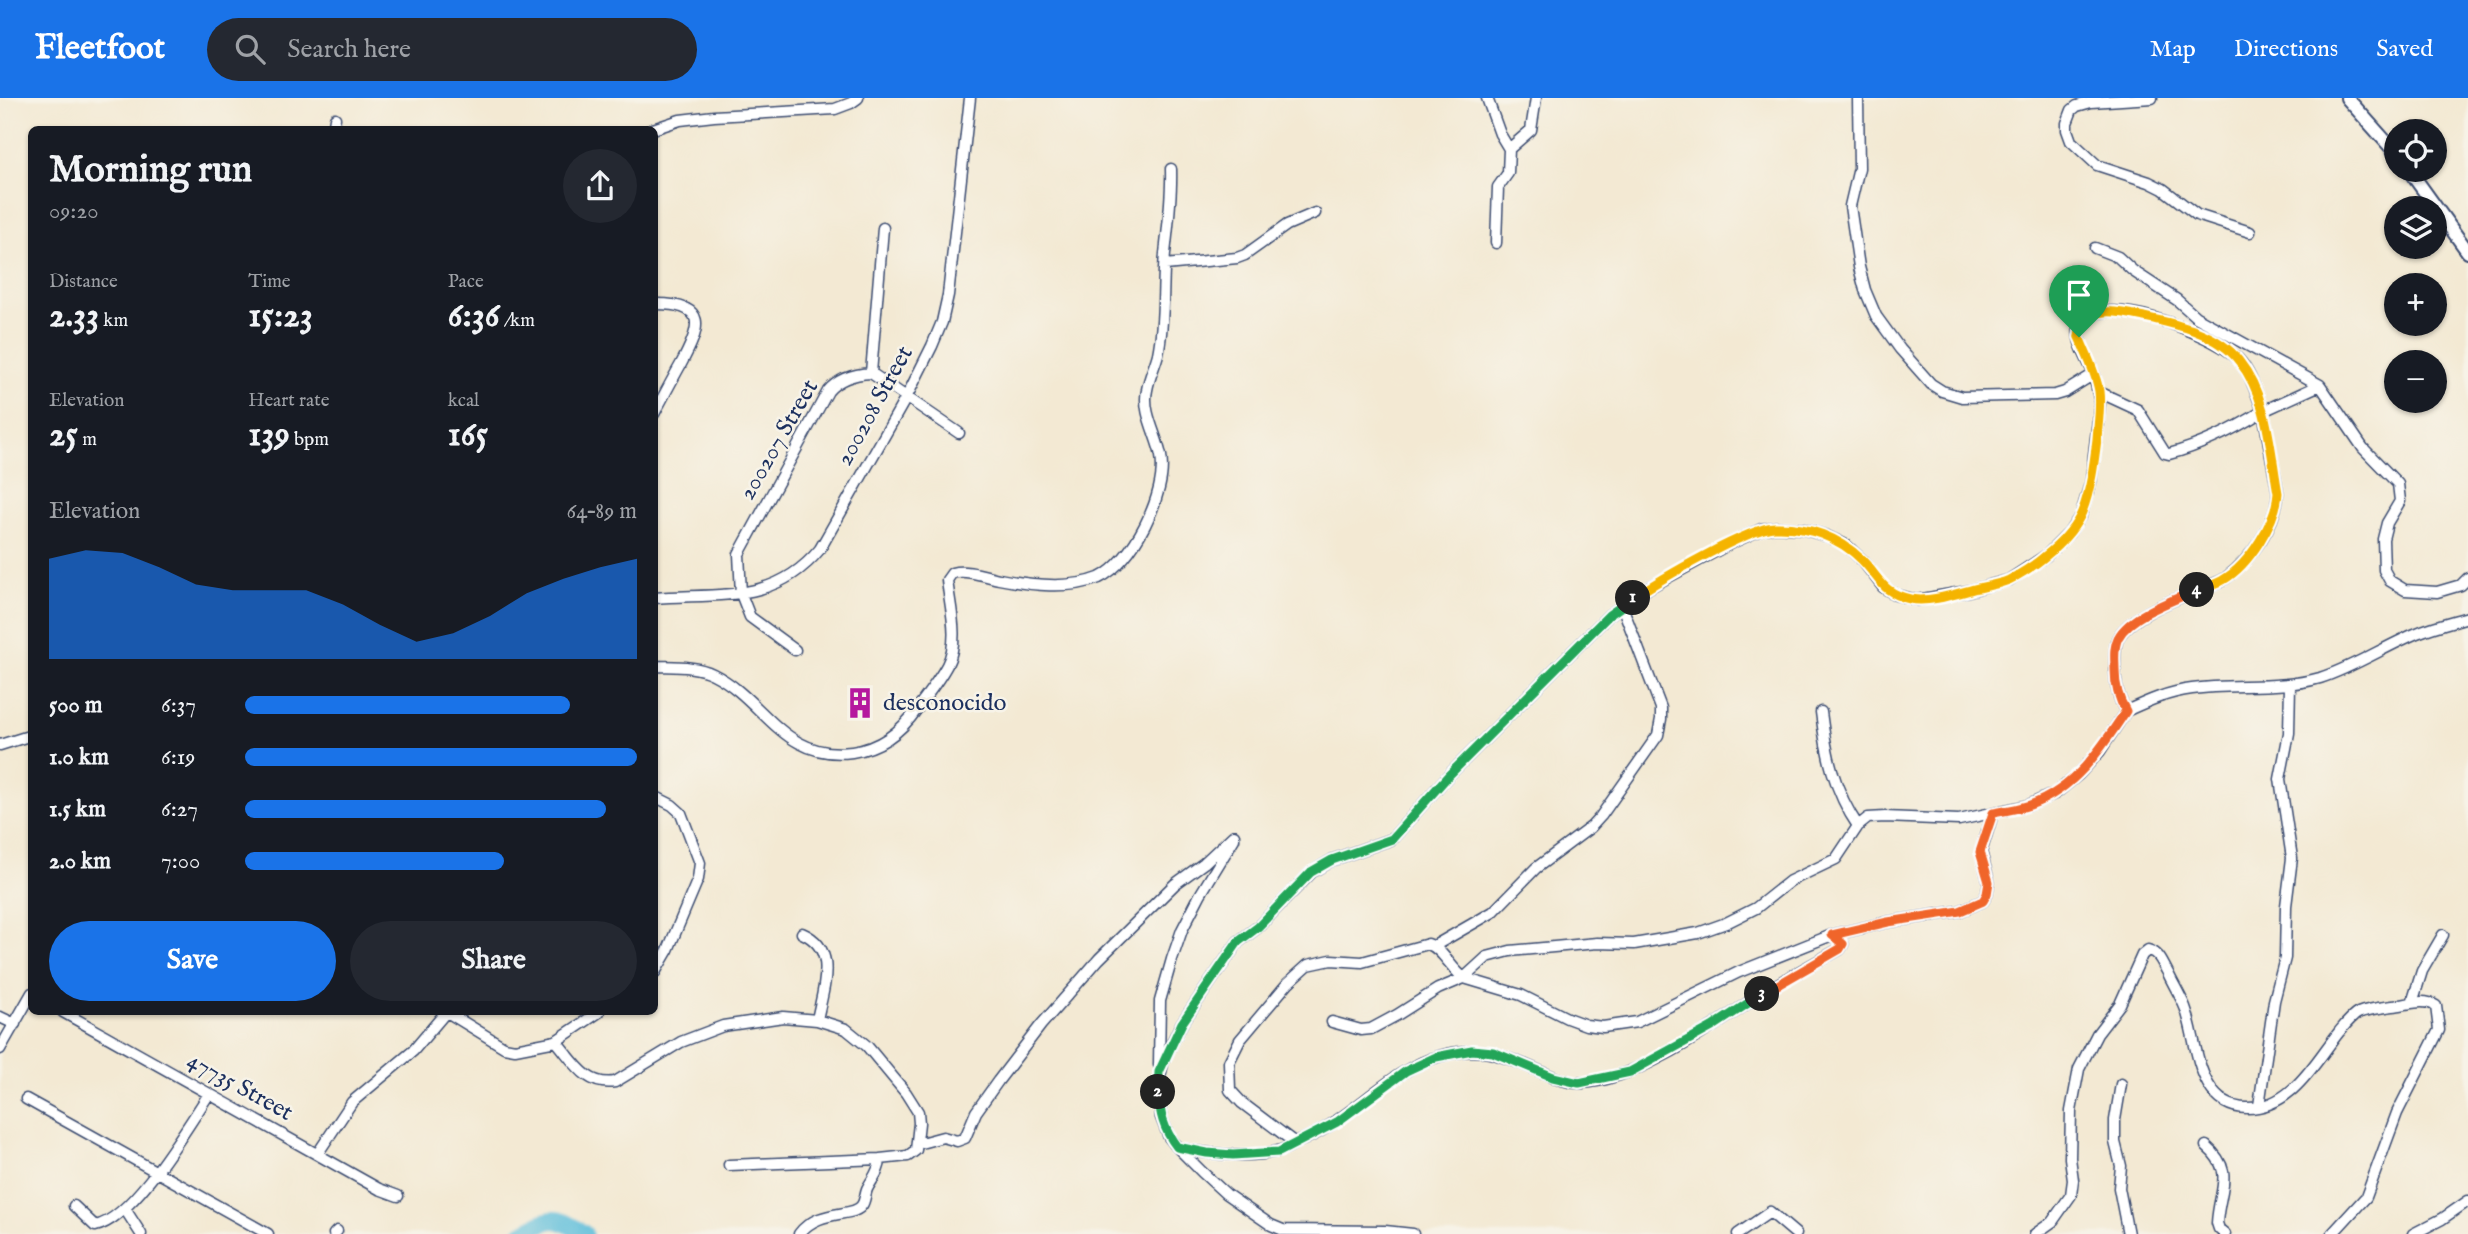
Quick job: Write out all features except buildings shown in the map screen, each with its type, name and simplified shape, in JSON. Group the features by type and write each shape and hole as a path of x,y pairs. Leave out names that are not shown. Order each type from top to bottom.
{"street":[{"path":"658,127 680,120 714,116 835,109 858,98"},
{"name":"200208 Street","path":"658,598 741,594 777,584 808,564 820,548 907,396 942,322 948,295 970,98"},
{"path":"1487,98 1500,134 1509,149 1508,173 1498,187 1496,243"},
{"path":"1509,149 1531,130 1536,98"},
{"path":"1858,98 1859,168 1850,206 1859,267 1876,316 1900,349 1931,384 1951,395 1962,397 2055,395 2065,393 2094,374"},
{"path":"2152,98 2091,102 2077,106 2072,110 2067,123 2071,141 2097,165 2149,182 2197,215 2250,232"},
{"path":"2347,98 2384,140"},
{"path":"334,126 335,118"},
{"path":"658,666 688,667 715,674 754,705 792,741 807,748 837,754 877,746 889,740 914,714 947,664 954,638 947,580 952,573 964,572 1025,583 1071,584 1098,578 1112,570 1130,552 1152,509 1162,472 1162,457 1146,399 1161,331 1172,197 1171,169"},
{"path":"2418,182 2468,252"},
{"path":"1165,265 1237,258 1287,225 1315,214"},
{"path":"883,228 871,373 959,433"},
{"path":"2095,248 2118,257 2196,317 2320,385 2363,448 2398,484 2400,501 2387,523 2383,539 2384,570 2390,581 2405,590 2437,593 2461,585 2468,579"},
{"path":"658,304 680,306 688,310 697,324 692,343 658,407"},
{"path":"1159,1072 1182,1023 1238,942 1258,927 1311,872 1332,860 1392,839 1448,776 1609,615 1650,587 1762,528 1803,529 1846,545 1863,561 1882,587 1907,598 1926,599 2009,580 2047,555 2069,533 2081,514 2091,481 2099,392 2079,337 2080,329 2089,317 2110,311 2167,321 2206,336 2224,346 2238,359 2250,377 2263,411 2278,493 2272,517 2257,546 2224,580 2140,617 2119,636 2115,648 2115,682 2126,711"},
{"name":"200207 Street","path":"741,594 741,548 828,391 848,376 871,373"},
{"path":"2099,392 2138,410 2165,453 2169,454 2232,431 2263,411 2320,385"},
{"path":"741,594 750,617 795,650"},
{"path":"1434,946 1493,912 1535,868 1591,827 1658,735 1661,708 1622,606"},
{"path":"1332,1022 1361,1030 1371,1029 1438,989 1464,978 1487,957 1510,951 1549,946 1651,942 1698,933 1756,908 1790,881 1836,859 1858,826 1868,818 1959,820 2029,805 2056,793 2078,775 2100,751 2126,711 2168,693 2192,688 2290,684 2332,673 2414,634 2468,617"},
{"path":"2259,1106 2274,1001 2285,958 2286,906 2292,858 2280,779 2290,733 2290,684"},
{"path":"1821,712 1826,753 1832,772 1842,799 1858,826"},
{"path":"0,745 28,735"},
{"path":"658,798 678,809 700,863 700,872 668,950 658,967"},
{"path":"1295,1143 1242,1103 1230,1090 1229,1062 1240,1040 1288,982 1308,965 1331,960 1362,962 1428,944 1434,946 1464,978 1521,995 1586,1025 1621,1026 1637,1022 1739,972 1832,935 1888,922 1960,911 1983,901 1989,882 1980,852 1993,813"},
{"path":"729,1165 908,1156 922,1143 947,1137 957,1141 965,1138 976,1112 998,1081 1041,1025 1099,959 1175,884 1204,863 1234,835 1182,930 1162,992 1159,1072 1161,1117 1169,1137 1226,1194 1271,1225 1283,1230 1385,1231 1413,1234"},
{"path":"802,933 815,939 826,958 817,1020"},
{"path":"1177,1147 1233,1155 1279,1152 1337,1122 1406,1071 1451,1053 1472,1050 1493,1052 1553,1077 1579,1083 1630,1072 1712,1027 1769,989 1840,949 1843,944 1832,935"},
{"path":"2412,1003 2422,971 2442,935"},
{"path":"2035,1234 2052,1222 2071,1195 2071,1111 2079,1069 2096,1034 2120,1004 2142,956 2148,950 2158,955 2185,1007 2201,1070 2210,1088 2230,1104 2248,1108 2269,1104 2285,1096 2302,1081 2336,1036 2359,1013 2412,1003 2430,1002 2437,1006 2439,1030 2397,1113 2366,1197 2332,1234"},
{"path":"0,1049 28,1000"},
{"name":"47735 Street","path":"68,1015 379,1189 398,1196"},
{"path":"318,1153 352,1102 413,1051 443,1015"},
{"path":"451,1015 498,1044 515,1049 556,1041 595,1015"},
{"path":"0,1017 15,1024"},
{"path":"556,1041 589,1078 608,1083 615,1082 681,1042 723,1026 783,1017 817,1020 846,1029 867,1046 890,1071 918,1112 922,1143"},
{"path":"2121,1084 2115,1120 2115,1142 2121,1166 2119,1188 2128,1234"},
{"path":"74,1206 96,1226 102,1225 125,1209 156,1172 209,1094"},
{"path":"26,1099 268,1234"},
{"path":"2206,1146 2219,1157 2224,1173 2217,1223 2225,1234"},
{"path":"799,1234 803,1227 821,1217 853,1212 862,1206 867,1190 880,1167 880,1159"},
{"path":"2413,1234 2468,1201"},
{"path":"125,1209 141,1234"},
{"path":"1738,1234 1770,1212 1796,1234"}],"waterway":[{"path":"521,1234 553,1220 566,1223 584,1234"}],"place":[{"name":"desconocido","path":"860,703"}],"route":[{"path":"2110,311 2167,321 2224,346 2238,359 2250,377 2263,411 2278,493 2277,503 2257,546 2224,580 2140,617 2119,636 2115,648 2115,682 2126,711 2100,751 2078,775 2056,793 2029,805 1993,813 1980,852 1989,882 1983,901 1960,911 1888,922 1832,935 1843,944 1840,949 1769,989 1712,1027 1630,1072 1579,1083 1553,1077 1493,1052 1472,1050 1451,1053 1406,1071 1337,1122 1279,1152 1233,1155 1177,1147 1169,1137 1161,1117 1159,1072 1182,1023 1238,942 1258,927 1311,872 1332,860 1392,839 1448,776 1609,615 1650,587 1762,528 1803,529 1827,536 1846,545 1863,561 1882,587 1896,595 1917,600 1969,591 2009,580 2047,555 2069,533 2081,514 2091,481 2100,403 2094,374 2079,337 2083,322 2098,313 2110,311"}]}
